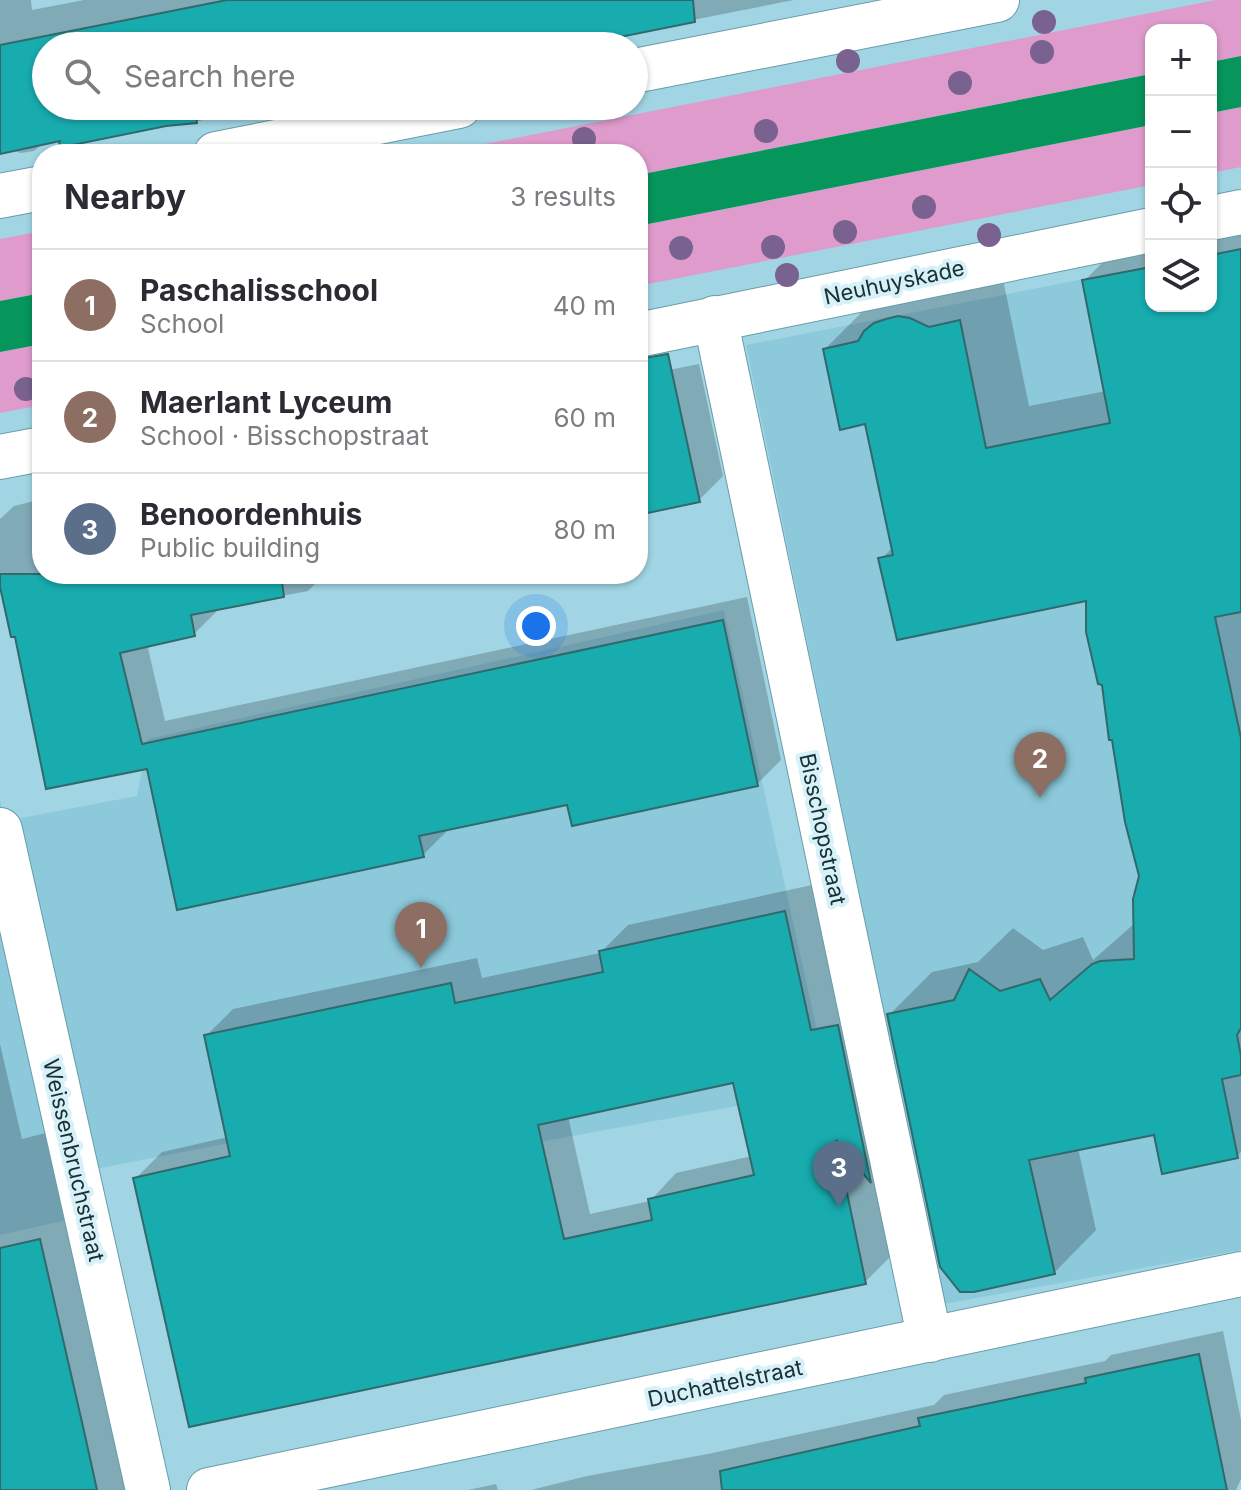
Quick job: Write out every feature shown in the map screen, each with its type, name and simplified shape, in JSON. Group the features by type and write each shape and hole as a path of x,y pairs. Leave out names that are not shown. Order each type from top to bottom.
{"street":[{"path":"648,68 997,0"},
{"path":"267,144 388,120"},
{"path":"0,196 32,190"},
{"path":"1217,217 1241,212"},
{"name":"Neuhuyskade","path":"648,333 1145,231"},
{"name":"Bisschopstraat","path":"715,318 930,1340"},
{"path":"0,457 32,451"},
{"name":"Weissenbruchstraat","path":"0,830 148,1490"},
{"name":"Duchattelstraat","path":"209,1490 1241,1274"}],"shaded area":[{"path":"1216,0 1241,0 1241,56 1217,61 1217,24 1145,24 1145,75 648,173 648,144 485,144 607,120 648,120 648,112"},
{"path":"1241,56 1241,107 1217,112 1217,61"},
{"path":"1145,75 1145,126 648,224 648,173"},
{"path":"1241,107 1241,167 1217,172 1217,112"},
{"path":"1145,126 1145,186 648,284 648,224"},
{"path":"32,233 32,295 0,301 0,239"},
{"path":"1241,248 1241,1250 944,1304 746,345 1145,267 1145,312 1217,312 1217,253"},
{"path":"32,295 32,346 0,352 0,301"},
{"path":"32,346 32,407 0,413 0,352"},
{"path":"724,610 830,1089 294,1187 280,1133 85,1171 94,1214 0,1235 0,801 5,821 137,796 148,739"}],"building":[{"path":"227,0 693,0 695,22 645,32 66,32"},
{"path":"32,39 32,120 197,120 197,123 166,126 78,144 59,144 60,141 32,144 32,147 0,154 0,45"},
{"path":"1241,249 1241,612 1215,617 1241,738 1241,1028 1237,1035 1241,1075 1222,1079 1238,1158 1162,1174 1154,1135 1029,1160 1055,1274 974,1292 960,1292 940,1267 887,1014 954,1000 969,969 1000,991 1040,979 1050,1000 1092,964 1134,959 1133,899 1139,876 1125,822 1112,740 1109,740 1102,685 1098,684 1086,632 1086,601 897,640 878,558 893,555 865,424 840,430 823,349 858,341 874,323 898,316 929,327 960,320 986,448 1110,423 1082,280 1145,268 1145,312 1217,312 1217,254"},
{"path":"668,354 700,502 648,513 648,357"},
{"path":"0,574 32,574 32,584 282,584 284,597 191,615 195,636 120,653 142,744 723,620 758,786 572,826 567,805 419,836 424,857 177,910 147,769 46,789 15,637 11,637"},
{"path":"785,911 811,1030 838,1025 871,1183 836,1140 866,1284 189,1427 133,1178 230,1156 204,1035 451,983 455,1003 603,972 599,951","holes":["733,1083 754,1175 648,1199 652,1220 564,1239 538,1125"]},
{"path":"40,1239 97,1490 0,1490 0,1248"},
{"path":"1199,1354 1227,1490 722,1490 720,1471 920,1426 918,1418 1086,1383 1085,1378"}],"place":[{"name":"Maerlant Lyceum","path":"1040,798"},
{"name":"Paschalisschool","path":"421,968"},
{"name":"Benoordenhuis","path":"839,1207"}]}
